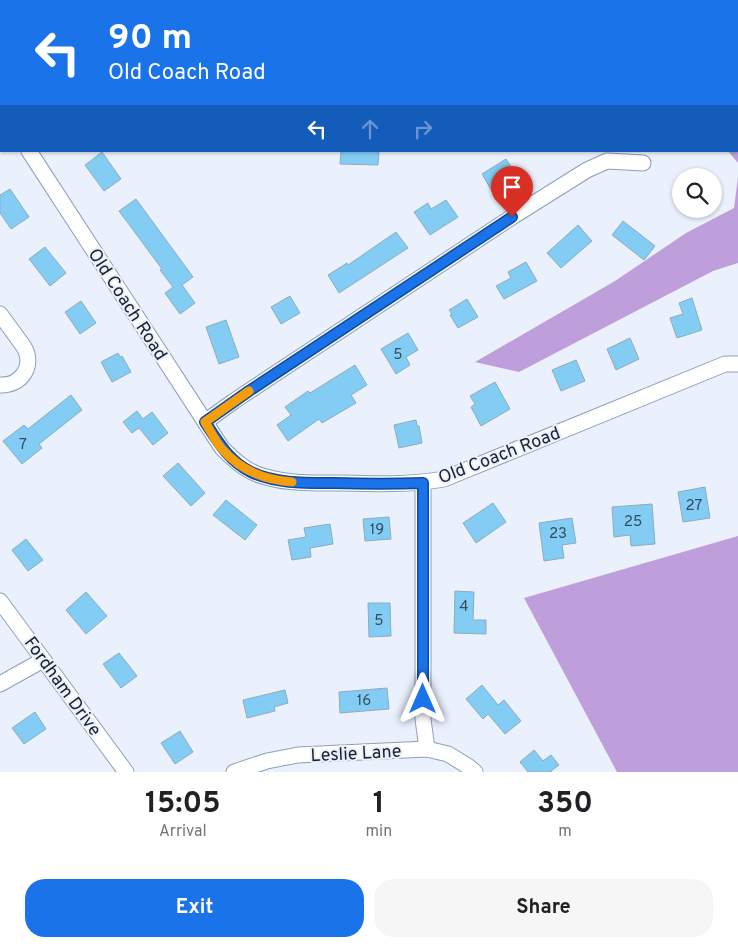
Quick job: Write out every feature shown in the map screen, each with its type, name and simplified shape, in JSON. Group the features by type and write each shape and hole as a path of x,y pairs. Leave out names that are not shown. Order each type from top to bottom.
{"street":[{"name":"Old Coach Road","path":"30,152 222,448 235,461 250,471 265,477 289,482 314,483 423,483 444,479 725,364 738,364"},
{"path":"205,422 434,268 587,170 608,161 643,163"},
{"path":"0,314 5,330 26,351 28,356 28,366 23,375 16,382 0,385"},
{"path":"423,483 423,719 427,749"},
{"name":"Fordham Drive","path":"0,601 126,772"},
{"path":"0,684 44,660"},
{"name":"Leslie Lane","path":"234,772 266,761 298,755 427,749 448,754 475,772"}],"shaded area":[{"path":"729,152 738,152 738,163"},
{"path":"738,177 738,263 713,271 519,372 475,362 615,281 686,233 715,218 722,218 722,214 734,208"},
{"path":"738,536 738,772 617,772 524,598"}],"building":[{"path":"102,152 121,179 104,191 85,165"},
{"path":"341,152 379,152 378,165 340,164"},
{"path":"506,159 518,178 493,193 482,174"},
{"path":"10,189 29,217 11,229 0,213 0,195"},
{"path":"136,199 193,277 182,285 195,303 180,314 165,293 173,287 119,211"},
{"path":"446,200 458,217 430,235 414,212 428,203 431,209"},
{"path":"623,221 655,246 644,260 612,235"},
{"path":"578,225 592,241 561,268 547,253"},
{"path":"396,232 408,248 339,293 328,275 347,263 348,265"},
{"path":"45,247 66,273 50,286 29,259"},
{"path":"526,262 537,281 504,299 496,286 511,278 508,272"},
{"path":"290,296 300,313 281,324 271,307"},
{"path":"692,298 702,330 677,338 670,318 683,314 679,303"},
{"path":"467,299 478,317 458,328 449,310"},
{"path":"81,301 96,323 80,334 65,312"},
{"path":"226,320 239,357 219,364 206,327"},
{"path":"408,333 418,350 406,357 410,365 396,374 381,349"},
{"path":"630,338 639,359 616,370 607,349"},
{"path":"118,353 120,357 122,356 131,372 112,382 101,362"},
{"path":"576,360 585,381 561,391 552,370"},
{"path":"355,365 367,385 351,395 356,403 322,423 319,419 288,441 277,425 291,415 285,407 308,391 310,393"},
{"path":"495,382 510,409 481,426 471,407 475,404 470,396"},
{"path":"71,395 82,410 39,444 42,448 22,464 3,441 24,425 28,429"},
{"path":"137,411 143,419 152,412 168,433 153,445 139,428 132,433 123,422"},
{"path":"416,420 422,443 399,448 394,425"},
{"path":"178,463 205,493 191,506 163,476"},
{"path":"705,487 710,518 683,522 678,492"},
{"path":"226,500 257,525 245,540 213,515"},
{"path":"493,503 506,522 476,543 463,523"},
{"path":"652,504 655,544 631,546 630,535 614,537 612,507"},
{"path":"389,517 391,539 365,541 363,519"},
{"path":"572,518 576,543 562,545 564,558 544,561 539,523"},
{"path":"330,524 333,544 310,548 311,557 292,560 288,540 306,537 304,528"},
{"path":"26,539 43,560 28,571 12,550"},
{"path":"455,591 474,592 473,620 486,620 486,634 454,633"},
{"path":"86,592 107,616 86,634 66,610"},
{"path":"368,603 390,603 391,636 369,637"},
{"path":"119,653 137,676 121,688 103,664"},
{"path":"482,685 498,705 504,700 521,721 505,734 488,714 483,719 466,699"},
{"path":"387,688 389,709 340,713 339,692"},
{"path":"285,690 288,703 274,707 275,711 247,718 243,700"},
{"path":"35,712 46,729 24,744 12,728"},
{"path":"180,731 193,752 175,764 161,743"},
{"path":"534,750 543,761 551,755 559,765 552,772 528,772 520,762"}],"slow traffic":[{"path":"249,391 205,422 222,448 235,461 250,471 265,477 292,482"}],"route":[{"path":"423,699 423,483 314,483 289,482 265,477 250,471 235,461 222,448 205,422 512,217"}]}
